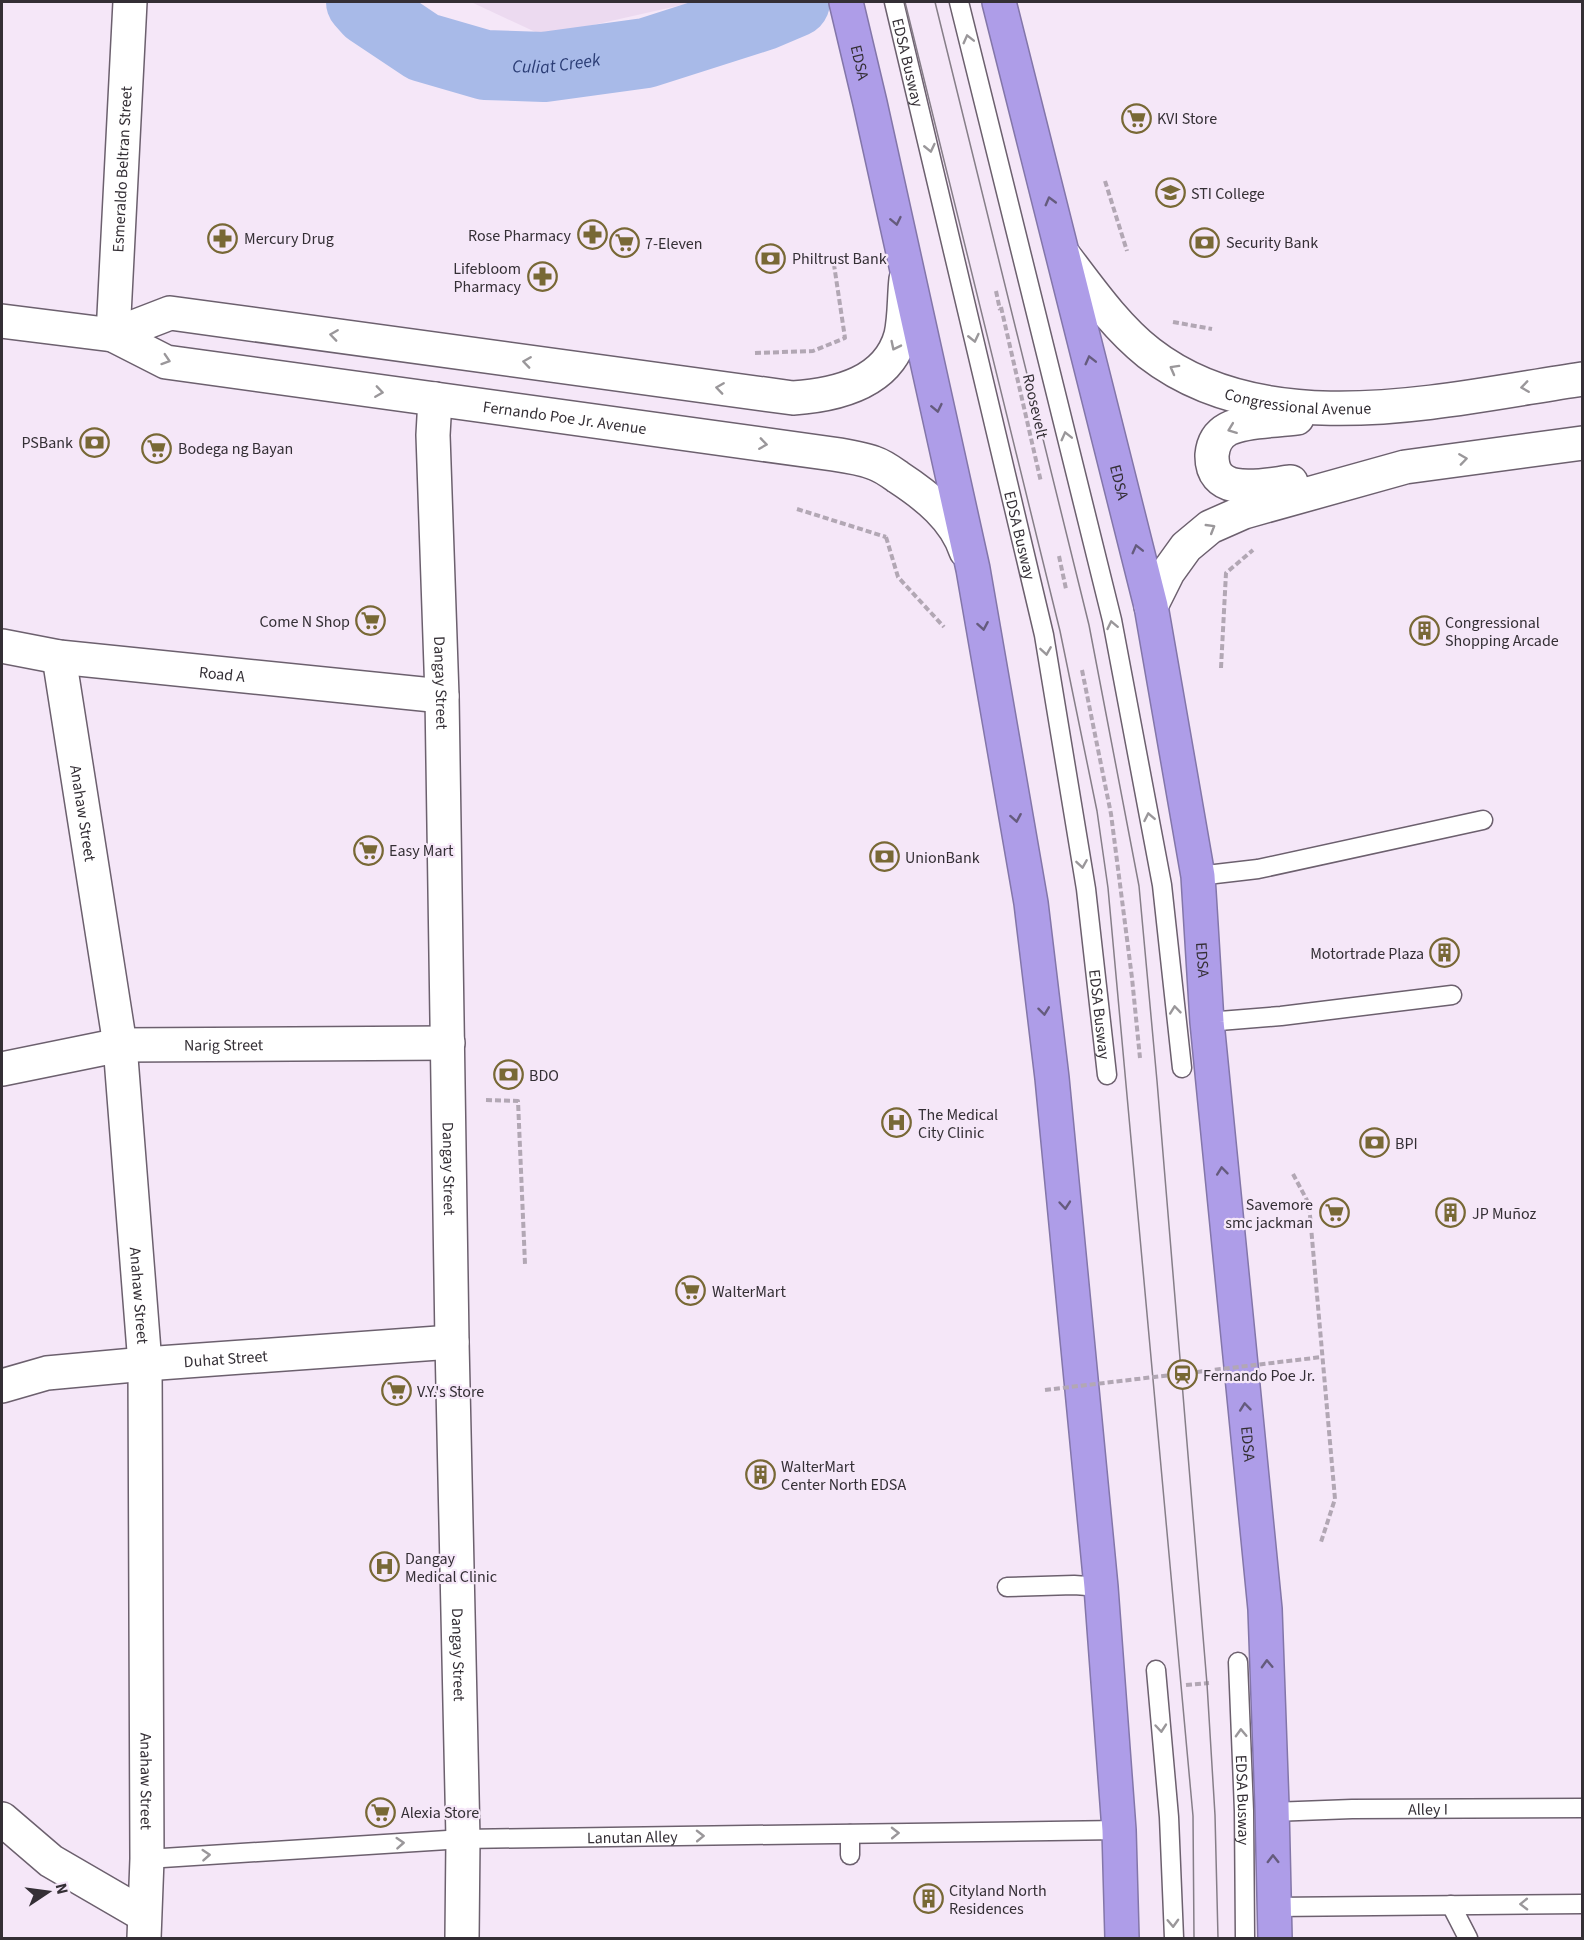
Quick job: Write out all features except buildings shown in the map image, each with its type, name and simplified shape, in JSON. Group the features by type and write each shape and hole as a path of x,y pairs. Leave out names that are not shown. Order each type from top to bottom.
{"highway":[{"name":"EDSA","path":"846,2 973,568 1034,926 1052,1078 1101,1587 1119,1830 1122,1938"},
{"name":"EDSA","path":"999,2 1151,606 1198,876 1207,1022 1265,1609 1275,1923"}],"street":[{"name":"Esmeraldo Beltran Street","path":"113,335 130,2"},
{"name":"Congressional Avenue","path":"1065,257 1103,305 1142,346 1166,364 1226,393 1270,404 1330,408 1394,407 1582,379"},
{"name":"Fernando Poe Jr. Avenue","path":"113,335 170,313 793,398 808,397 838,392 858,384 878,373 887,362 900,336 907,268"},
{"name":"Fernando Poe Jr. Avenue","path":"2,321 113,335 166,362 833,454 875,463 914,487 944,514 963,542 973,568"},
{"name":"Dangay Street","path":"435,399 433,435 442,696 462,1938"},
{"path":"1394,407 1238,426 1222,432 1218,437 1213,446 1212,462 1218,476 1223,480 1237,487 1246,487 1582,443"},
{"path":"1151,606 1177,557 1186,546 1210,527 1255,509 1406,467"},
{"name":"Road A","path":"2,646 58,657 442,696"},
{"name":"Anahaw Street","path":"58,657 120,1045 145,1364 147,1859 144,1927"},
{"name":"Narig Street","path":"2,1069 120,1045 448,1043"},
{"name":"Duhat Street","path":"2,1386 47,1373 452,1342"},
{"path":"2,1819 51,1861 144,1927"}],"lane":[{"name":"EDSA Busway","path":"894,2 1044,635 1086,889 1107,1075"},
{"path":"959,2 1112,620 1162,885 1182,1068"},
{"path":"1198,876 1257,869 1483,820"},
{"path":"1207,1022 1281,1016 1452,995"},
{"path":"1007,1587 1074,1585 1101,1587"},
{"name":"EDSA Busway","path":"1238,1662 1244,1811 1245,1938"},
{"path":"1156,1670 1169,1817 1174,1938"},
{"name":"Alley I","path":"1272,1812 1352,1809 1582,1808"},
{"name":"Lanutan Alley","path":"147,1859 462,1839 1119,1830"},
{"path":"850,1834 850,1856"},
{"path":"1275,1923 1451,1905 1582,1904"},
{"path":"1451,1905 1468,1938"}],"path":[{"path":"1105,181 1127,251"},
{"path":"755,353 813,351 845,338 833,258"},
{"name":"Roosevelt","path":"999,296 1037,464"},
{"path":"1176,323 1212,329"},
{"path":"797,509 886,537 898,577 944,627"},
{"path":"1221,668 1226,573 1249,553"},
{"path":"1059,556 1061,561"},
{"path":"1081,663 1111,814 1140,1058"},
{"path":"449,1100 518,1101 525,1264"},
{"path":"1293,1174 1309,1204 1335,1500 1321,1542"},
{"path":"1044,1390 1322,1357"}],"shaded area":[{"path":"471,2 695,2 544,36"}],"waterway":[{"name":"Culiat Creek","path":"361,2 369,11 423,47 485,65 544,67 646,53 762,16 795,2"}],"tram line":[{"path":"905,2 1060,631 1097,811 1108,888 1193,1816 1194,1938"},
{"path":"935,2 1089,625 1139,886 1207,1684 1215,1815 1218,1938"}],"place":[{"name":"KVI Store","path":"1136,118"},
{"name":"STI College","path":"1170,193"},
{"name":"Rose Pharmacy","path":"592,235"},
{"name":"Mercury Drug","path":"223,238"},
{"name":"Security Bank","path":"1205,242"},
{"name":"7-Eleven","path":"624,243"},
{"name":"Philtrust Bank","path":"771,258"},
{"name":"Lifebloom Pharmacy","path":"542,277"},
{"name":"PSBank","path":"94,442"},
{"name":"Bodega ng Bayan","path":"157,448"},
{"name":"Come N Shop","path":"371,621"},
{"name":"Congressional Shopping Arcade","path":"1424,631"},
{"name":"Easy Mart","path":"368,850"},
{"name":"UnionBank","path":"884,857"},
{"name":"Motortrade Plaza","path":"1445,953"},
{"name":"BDO","path":"508,1075"},
{"name":"The Medical City Clinic","path":"897,1123"},
{"name":"BPI","path":"1374,1143"},
{"name":"Savemore smc jackman","path":"1334,1213"},
{"name":"JP Muñoz","path":"1451,1213"},
{"name":"WalterMart","path":"691,1291"},
{"name":"Fernando Poe Jr.","path":"1182,1375"},
{"name":"V.Y.'s Store","path":"396,1391"},
{"name":"WalterMart Center North EDSA","path":"760,1475"},
{"name":"Dangay Medical Clinic","path":"384,1567"},
{"name":"Alexia Store","path":"380,1812"},
{"name":"Cityland North Residences","path":"928,1899"}]}
